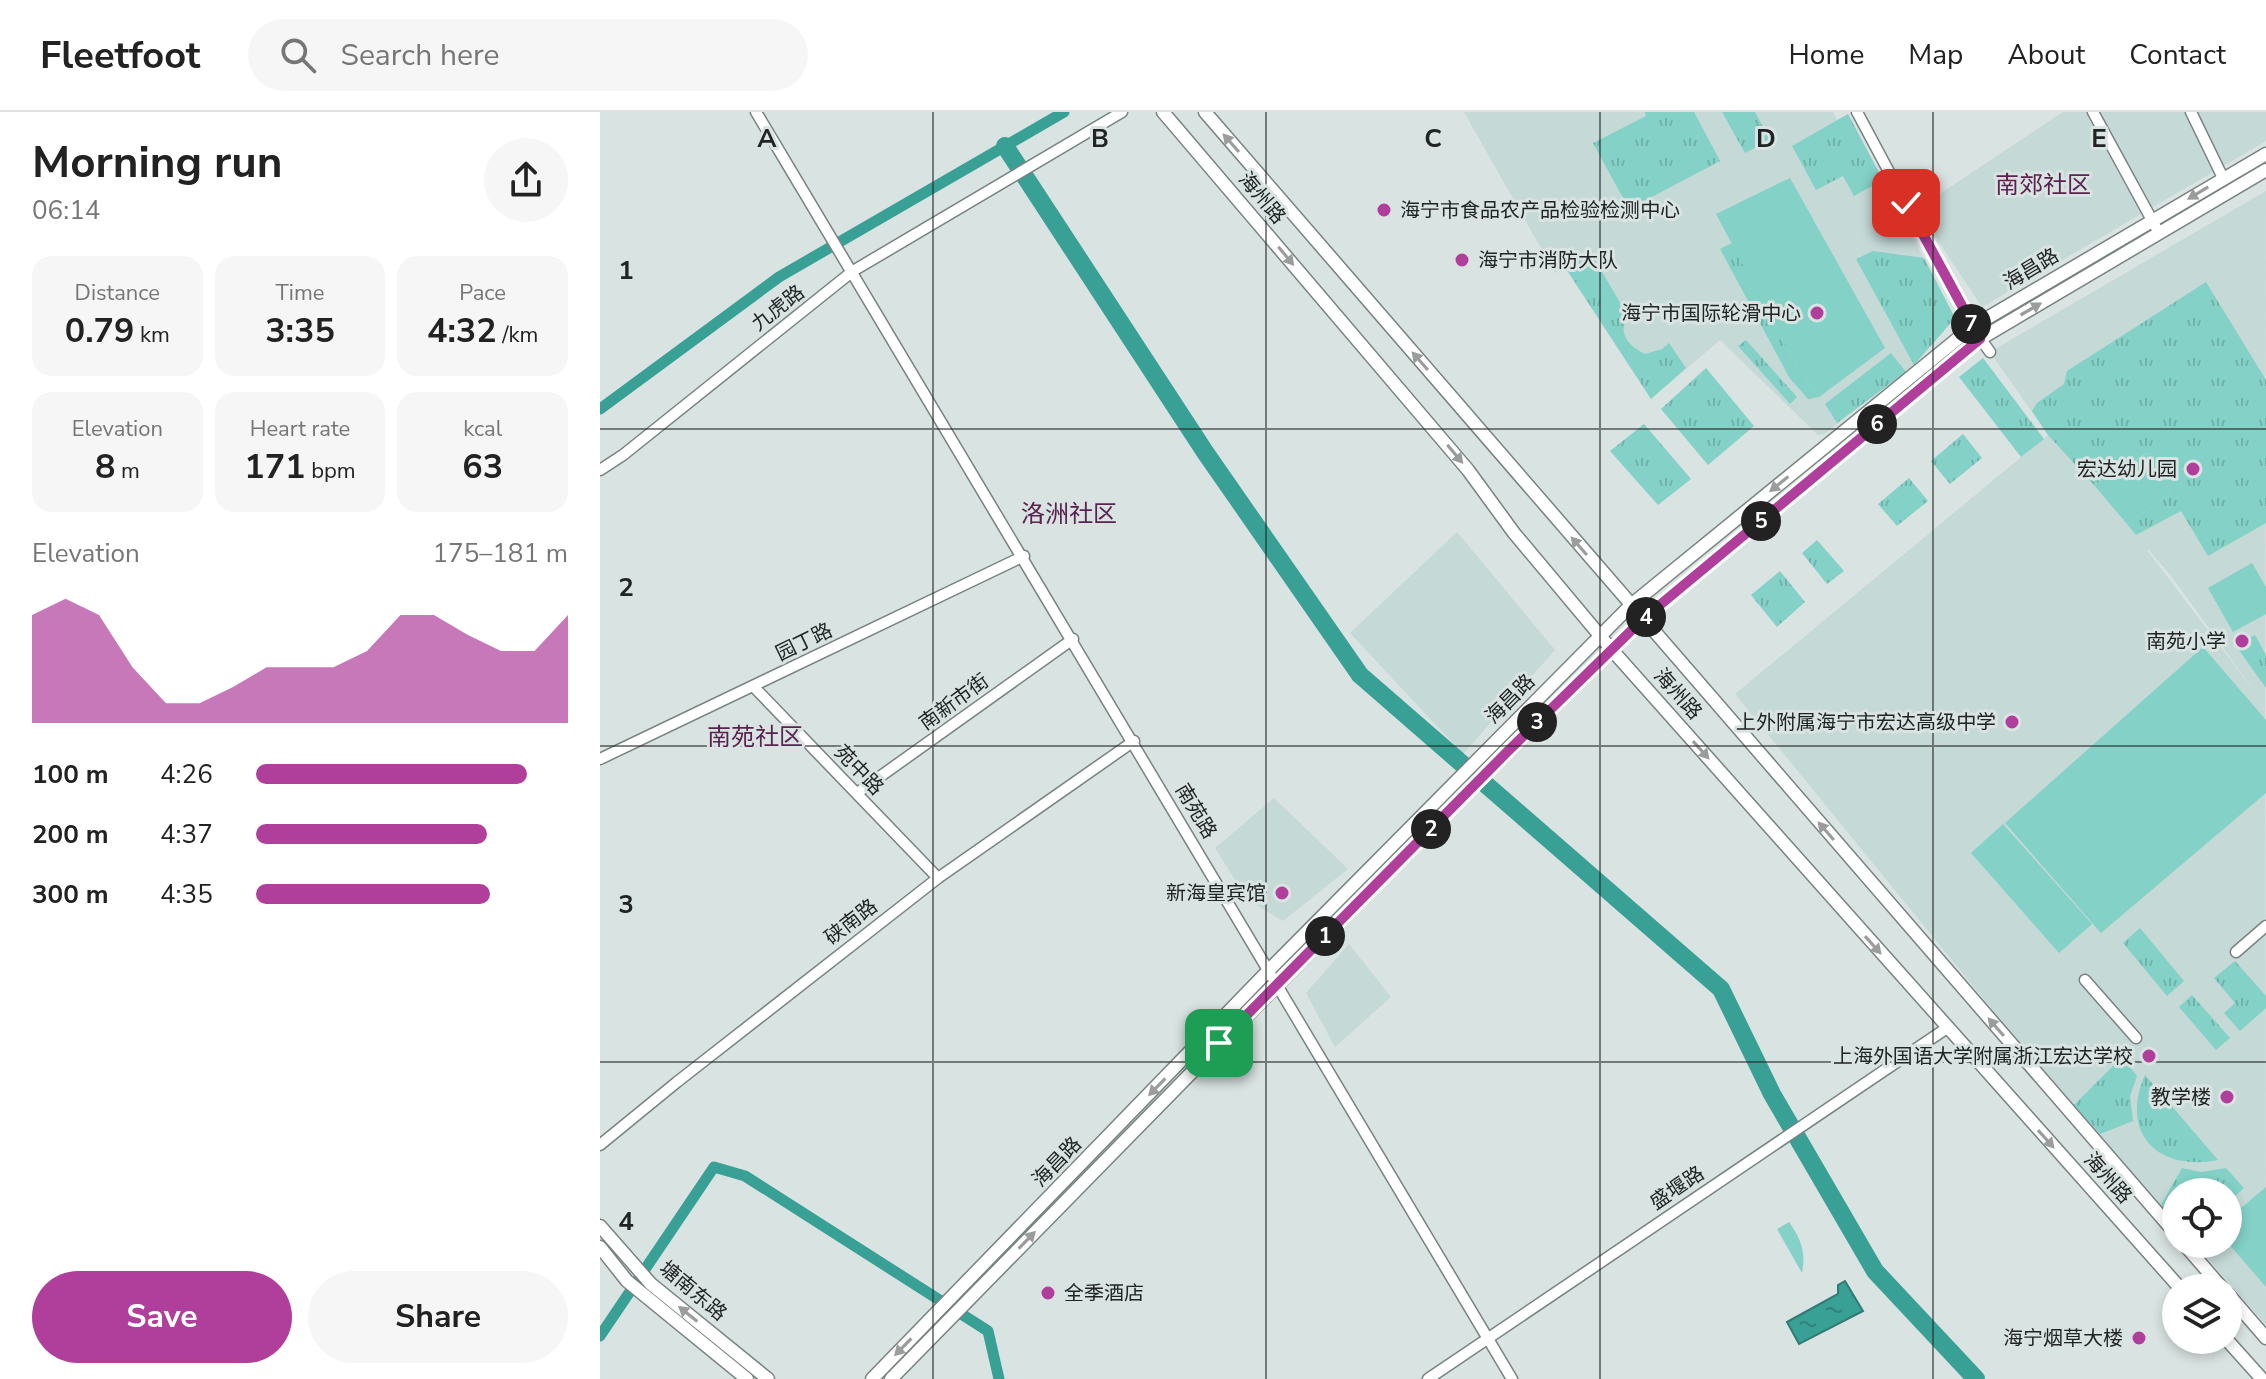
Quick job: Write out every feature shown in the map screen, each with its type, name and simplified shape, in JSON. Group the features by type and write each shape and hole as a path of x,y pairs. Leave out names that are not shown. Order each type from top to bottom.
{"main road":[{"name":"海州路","path":"1163,112 1468,470 1514,533 1612,650 2167,1274"},
{"name":"海州路","path":"1205,112 2162,1218"},
{"name":"海昌路","path":"891,1379 941,1327 968,1291 1269,970 1631,605 1976,333 2152,221 2266,154"},
{"name":"海昌路","path":"872,1379 933,1316 968,1291 1643,619 1976,333 2159,233 2266,170"},
{"name":"塘南东路","path":"600,1226 651,1284 768,1379"},
{"name":"塘南东路","path":"600,1247 627,1281 747,1379"},
{"path":"2196,1258 2210,1274"},
{"path":"2242,1310 2266,1338"},
{"path":"2240,1354 2262,1379"}],"street":[{"name":"南苑路","path":"756,112 1024,556 1512,1379"},
{"name":"九虎路","path":"600,470 623,455 851,267 1122,112"},
{"path":"1857,112 1976,333 1990,352"},
{"path":"2093,112 2159,233"},
{"path":"2191,112 2223,178"},
{"name":"园丁路","path":"600,759 1024,556"},
{"name":"南新市街","path":"857,793 1073,639"},
{"name":"苑中路","path":"754,687 938,878"},
{"name":"硖南路","path":"600,1145 938,878 1134,741"},
{"path":"2236,952 2266,926"},
{"path":"2085,980 2136,1038"},
{"name":"盛堰路","path":"1428,1379 1947,1028"}],"shaded area":[{"path":"1464,112 1833,112 1837,120 1848,114 1955,318 1914,365 1824,434 1818,435 1720,340 1651,399 1565,268 1555,273"},
{"path":"2063,112 2266,112 2266,141 1982,307 1917,209"},
{"path":"2266,191 2266,1325 2242,1298 2242,1274 2221,1274 2207,1258 2242,1258 2242,1178 2162,1178 2162,1206 2008,1029 1735,694 2048,435 1990,352","holes":["2148,549 2171,576 2261,700 2147,550"]},
{"path":"1457,532 1555,650 1463,754 1350,633"},
{"path":"1274,798 1348,869 1283,921 1248,900 1215,848"},
{"path":"1349,944 1391,997 1335,1047 1306,993"}],"green space":[{"path":"1645,112 1694,112 1720,161 1629,209 1593,143 1646,116"},
{"path":"1722,112 1755,112 1770,140 1745,153"},
{"path":"1848,114 1883,180 1854,196 1843,176 1816,190 1792,146"},
{"name":"海宁市国际轮滑中心","path":"1790,178 1885,348 1819,397 1799,370 1716,214"},
{"path":"1732,243 1799,370 1819,397 1808,399 1789,377 1720,249"},
{"path":"1873,251 1924,258 1955,318 1914,365 1856,259"},
{"path":"1591,253 1626,313 1628,318 1624,335 1630,344 1645,354 1662,349 1669,343 1686,368 1651,399 1565,267"},
{"path":"2206,282 2266,380 2266,523 2208,556 2181,511 2136,535 2127,524 2171,493 2147,453 2094,485 2048,435 2032,411 2037,403 2064,384 2067,371"},
{"path":"1746,340 1797,397 1790,404 1738,346"},
{"path":"1891,353 1906,372 1837,423 1825,404"},
{"path":"1983,358 2044,439 2021,457 1959,377"},
{"path":"1706,368 1754,426 1708,465 1661,409"},
{"path":"1644,424 1691,479 1658,505 1610,451"},
{"path":"1963,434 1982,458 1950,484 1931,461"},
{"path":"2148,453 2171,493 2127,524 2094,485"},
{"path":"1909,478 1928,501 1897,526 1878,504"},
{"path":"1817,540 1844,571 1827,584 1802,553"},
{"path":"2252,563 2266,587 2266,614 2233,632 2208,588"},
{"path":"1780,571 1805,602 1777,627 1751,595"},
{"path":"2255,635 2266,655 2266,688 2236,646"},
{"path":"2203,647 2266,720 2266,793 2101,933 2005,823"},
{"path":"2003,824 2092,924 2059,953 1971,853"},
{"path":"2140,928 2184,981 2167,996 2123,943"},
{"path":"2235,961 2266,996 2266,1008 2240,1031 2224,1013 2235,1003 2214,978"},
{"path":"2192,995 2230,1038 2216,1050 2179,1007"},
{"path":"2122,1057 2137,1076 2130,1096 2133,1121 2100,1134 2074,1105"},
{"path":"2145,1075 2218,1160 2178,1160 2162,1154 2150,1144 2141,1131 2137,1115 2138,1096"},
{"path":"2182,1168 2201,1172 2226,1168 2235,1178 2176,1178"},
{"path":"2266,1187 2266,1287 2241,1258 2242,1207"},
{"path":"1789,1222 1802,1246 1802,1273 1777,1229"}],"water":[{"path":"1845,1281 1863,1311 1799,1344 1787,1322 1838,1294 1838,1285"}],"waterway":[{"path":"600,409 779,277 1064,112"},
{"path":"1005,146 1205,452 1360,675 1721,989 1772,1094 1875,1271 1976,1379"},
{"path":"600,1336 714,1167 745,1176 988,1331 999,1379"}],"place":[{"name":"海宁市食品农产品检验检测中心","path":"1384,210"},
{"name":"海宁市消防大队","path":"1462,260"},
{"name":"海宁市国际轮滑中心","path":"1817,313"},
{"name":"宏达幼儿园","path":"2193,469"},
{"name":"南苑小学","path":"2242,641"},
{"name":"上外附属海宁市宏达高级中学","path":"2012,722"},
{"name":"新海皇宾馆","path":"1282,893"},
{"name":"上海外国语大学附属浙江宏达学校","path":"2149,1056"},
{"name":"教学楼","path":"2227,1097"},
{"name":"全季酒店","path":"1048,1293"},
{"name":"海宁烟草大楼","path":"2139,1338"}],"district":[{"name":"南郊社区","path":"2043,185"},
{"name":"洛洲社区","path":"1069,514"},
{"name":"南苑社区","path":"755,737"}],"route":[{"path":"1219,1043 1643,619 1980,339 1906,203"}]}
